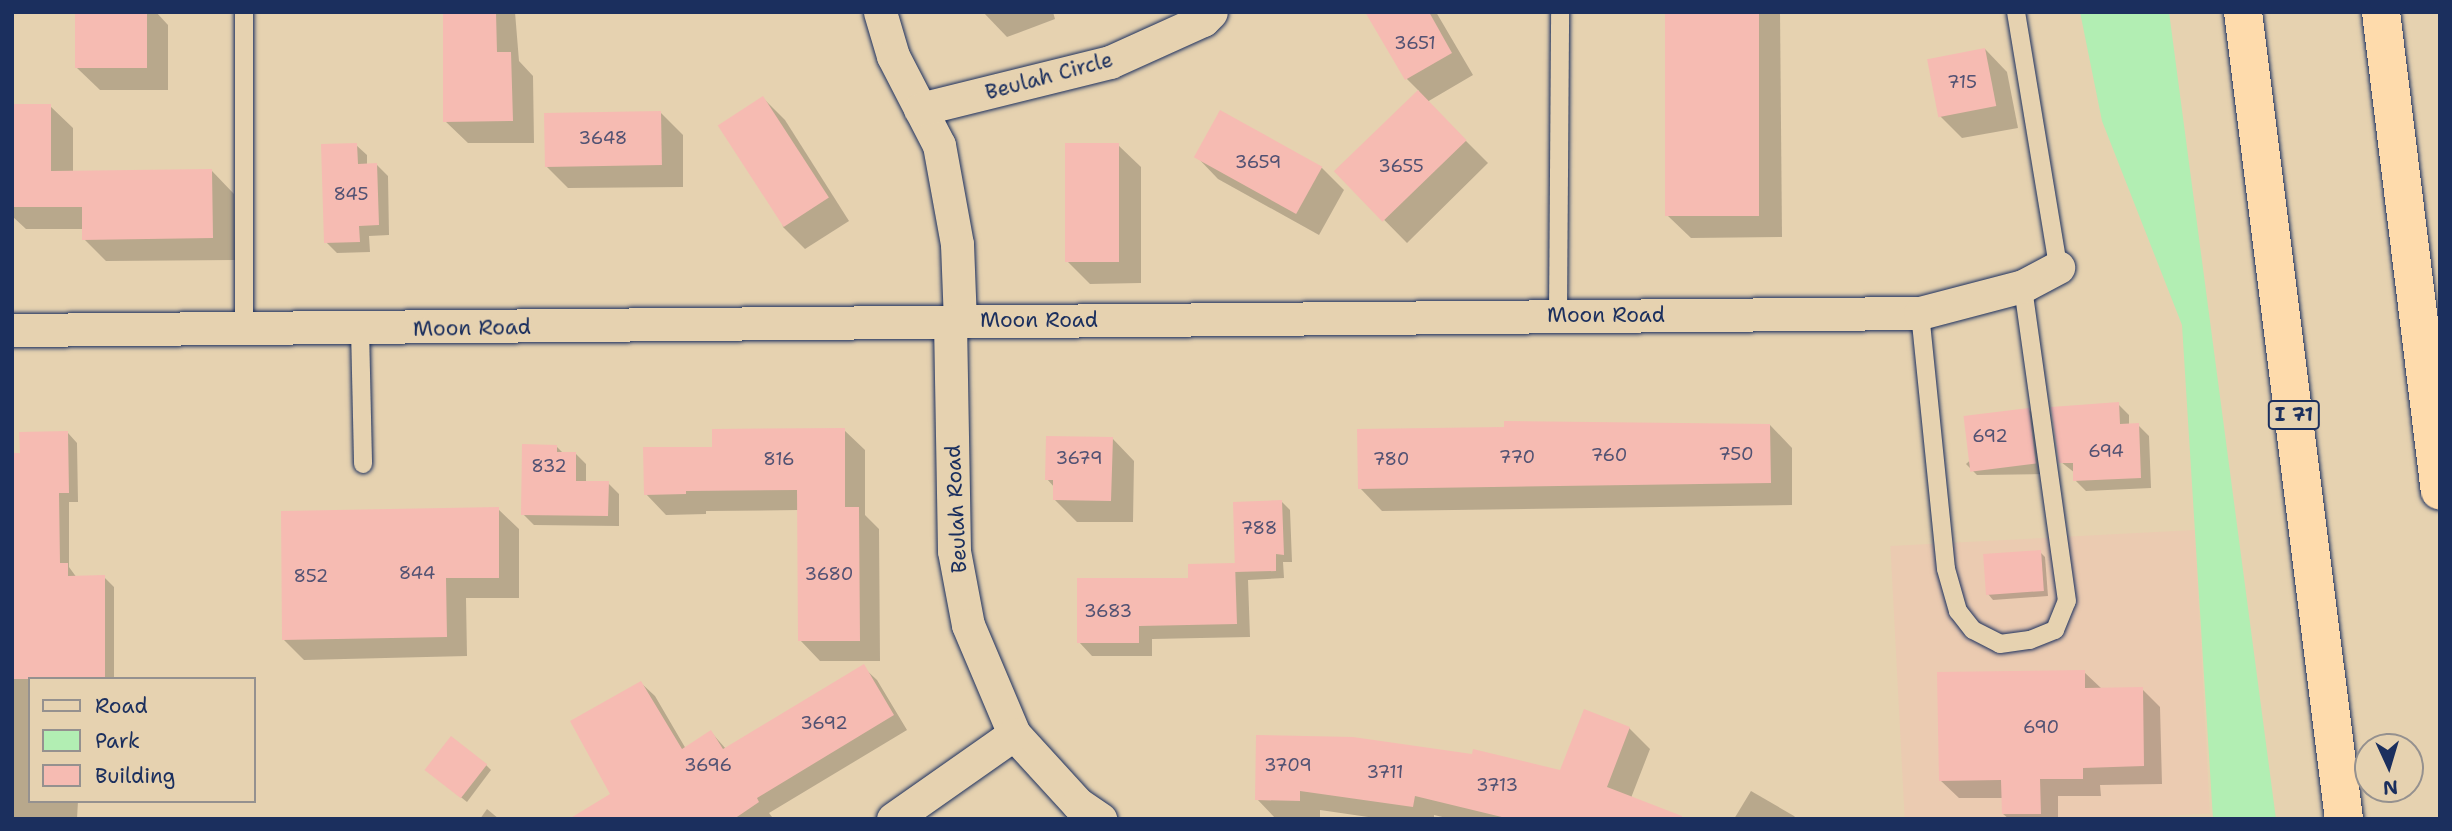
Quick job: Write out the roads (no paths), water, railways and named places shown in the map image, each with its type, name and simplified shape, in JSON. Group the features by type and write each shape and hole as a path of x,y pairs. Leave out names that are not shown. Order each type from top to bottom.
{"highway":[{"name":"I 71","path":"2243,12 2344,819"},
{"path":"2381,12 2440,490"}],"street":[{"name":"Beulah Road","path":"880,12 893,57 939,145 957,244 954,551 968,625 1014,734 1078,804 1100,819"},
{"name":"Beulah Circle","path":"920,109 1110,62 1203,20 1211,12"},
{"name":"Moon Road","path":"12,330 360,329 1920,313 2023,286 2058,267"},
{"path":"893,819 1014,734"}],"lane":[{"path":"244,12 244,329"},
{"path":"1558,316 1560,12"},
{"path":"2016,12 2058,267"},
{"path":"1920,313 1946,569 1958,611 1973,630 2000,644 2030,640 2054,630 2067,601 2023,286"},
{"path":"360,329 363,464"}]}
